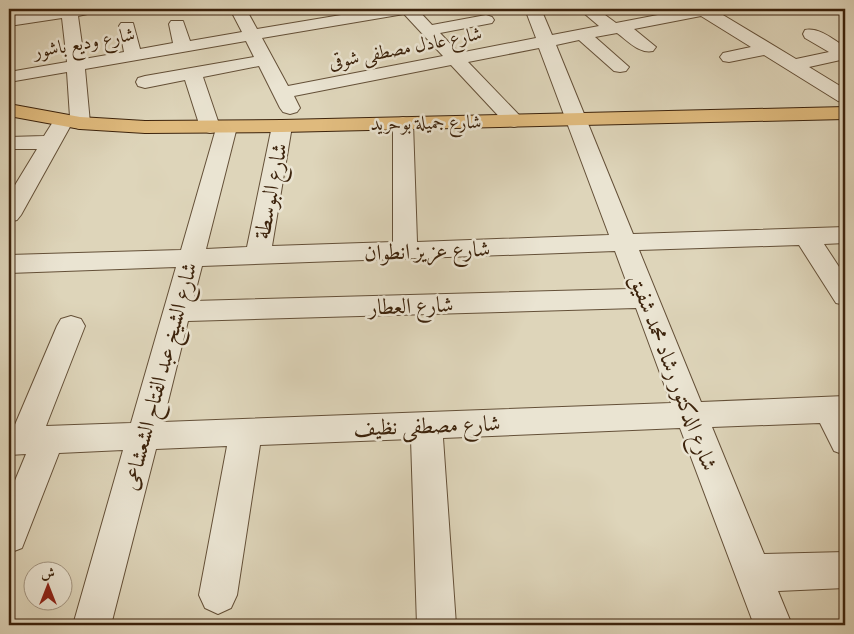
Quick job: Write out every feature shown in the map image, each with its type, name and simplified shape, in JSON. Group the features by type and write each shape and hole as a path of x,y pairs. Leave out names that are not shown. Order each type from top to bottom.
{"main road":[{"name":"شارع جميلة بوحريد","path":"9,110 72,122 145,127 290,126 845,113"}],"street":[{"path":"9,21 69,10 91,9"},
{"name":"شارع وديع باشور","path":"9,77 183,46 245,21 403,9"},
{"path":"408,9 514,121"},
{"name":"شارع الدكتور رشاد محمد شفيق","path":"533,9 773,625"},
{"path":"587,9 647,47"},
{"path":"706,9 845,97"},
{"name":"شارع عادل مصطفى شوقى","path":"282,93 706,9"},
{"path":"9,215 50,142 72,122 76,65 69,10"},
{"path":"264,17 245,21 282,93 290,126"},
{"path":"428,30 486,20"},
{"path":"177,24 183,46"},
{"path":"127,26 133,55"},
{"path":"582,34 620,67"},
{"path":"811,34 845,54"},
{"path":"729,58 767,49"},
{"path":"794,66 845,54"},
{"path":"145,82 265,60"},
{"path":"192,74 219,127"},
{"path":"404,123 405,250"},
{"name":"شارع البوسطة","path":"258,256 290,126"},
{"name":"شارع الشيخ عبد الفتاح الشعشاعى","path":"92,625 191,258 219,127"},
{"path":"9,143 50,142"},
{"name":"شارع عزيز انطوان","path":"9,264 845,235"},
{"path":"806,236 845,296"},
{"name":"شارع العطار","path":"177,311 646,298"},
{"path":"9,536 27,440 70,326"},
{"path":"837,409 845,441"},
{"name":"شارع مصطفى نظيف","path":"27,440 837,409"},
{"path":"426,425 436,625"},
{"path":"218,595 246,432"},
{"path":"753,573 845,570"}]}
